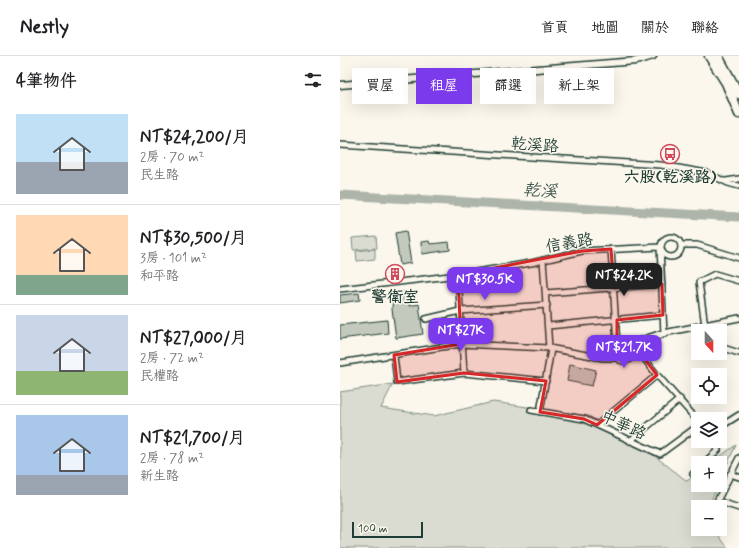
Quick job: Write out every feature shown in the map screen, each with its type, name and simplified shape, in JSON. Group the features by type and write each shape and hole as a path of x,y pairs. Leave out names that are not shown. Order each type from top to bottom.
{"main road":[{"path":"708,56 726,82 739,114"},
{"path":"718,56 739,94"}],"street":[{"path":"340,85 636,61 653,56"},
{"name":"乾溪路","path":"340,145 661,165 707,173 739,186"},
{"path":"726,182 739,179"},
{"name":"信義路","path":"340,288 458,275 543,260 582,251 660,247 662,241 668,237 678,239 681,245 697,245 739,258"},
{"path":"660,247 665,255 671,257 677,254 681,245"},
{"path":"660,247 664,334"},
{"path":"611,249 617,320 616,346 614,353 617,358"},
{"path":"540,412 550,349 543,260"},
{"path":"705,324 699,282 715,274 739,281"},
{"path":"458,275 461,344 464,373"},
{"path":"546,293 662,284"},
{"path":"426,319 460,311 547,305"},
{"path":"548,326 663,315"},
{"path":"710,324 739,318"},
{"path":"629,344 659,334 691,328"},
{"path":"340,363 461,344 550,349 617,358 626,361 636,352 664,334"},
{"path":"583,354 604,353 622,342 629,344 691,413"},
{"path":"727,349 738,353"},
{"path":"394,355 398,382 464,373 546,381"},
{"path":"597,425 657,375"},
{"path":"630,441 680,400"},
{"name":"中華路","path":"532,410 584,419 660,454 691,431"},
{"path":"727,423 739,415"},
{"path":"712,456 718,450 717,448"},
{"path":"739,458 717,501 739,508"},
{"path":"730,474 739,477"}],"highlighted area":[{"path":"611,249 614,288 662,284 663,315 617,320 617,345 611,354 626,361 638,350 657,375 597,425 584,419 540,412 546,381 464,373 397,382 394,355 461,344 458,275 582,251"}],"shaded area":[{"path":"376,236 377,248 353,250 352,238"},
{"path":"375,249 375,259 357,261 356,251"},
{"path":"393,384 381,408 434,416 493,402 589,416 647,450 687,481 691,478 691,492 715,492 711,500 691,500 691,536 719,536 728,548 340,548 340,392"},
{"path":"736,445 727,465 727,456 721,456"}],"building":[{"path":"406,231 411,263 400,265 395,233"},
{"path":"429,241 430,244 449,242 450,250 422,254 421,242"},
{"path":"393,292 408,292 411,297 409,306 419,304 423,334 396,338 392,309"},
{"path":"359,293 360,300 340,303 340,295"},
{"path":"387,320 388,333 340,339 340,325"},
{"path":"570,364 596,370 592,386 567,381"}],"waterway":[{"name":"乾溪","path":"340,195 739,217"}],"place":[{"name":"六股(乾溪路)","path":"670,154"},
{"name":"警衛室","path":"395,274"}]}
